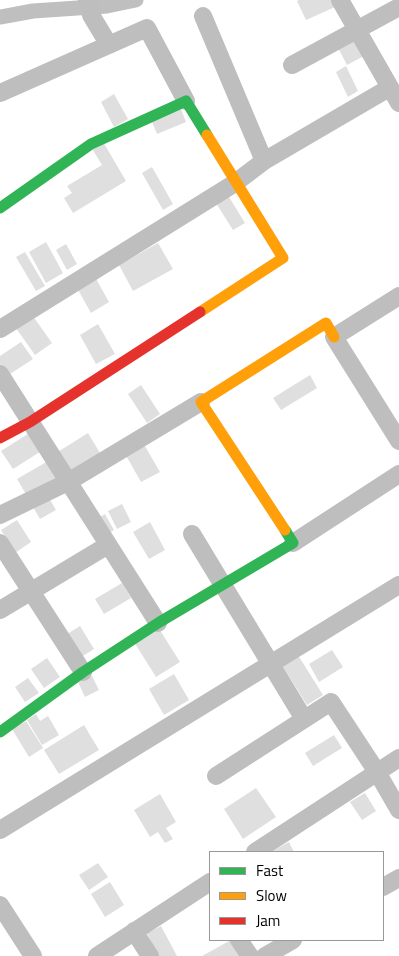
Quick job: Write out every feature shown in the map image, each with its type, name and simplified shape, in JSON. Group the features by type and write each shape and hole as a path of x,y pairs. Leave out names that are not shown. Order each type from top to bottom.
{"street":[{"path":"340,0 399,103"},
{"path":"89,7 109,45"},
{"path":"292,65 399,7"},
{"path":"203,16 264,161"},
{"path":"0,93 146,28 186,101 283,258 30,422 0,438"},
{"path":"0,329 235,183 264,161 389,88"},
{"path":"0,208 91,144 186,101"},
{"path":"334,337 399,296"},
{"path":"0,515 68,482 201,402 326,323 394,423 399,441"},
{"path":"0,374 158,623"},
{"path":"201,402 293,543"},
{"path":"1,728 158,623 293,543 399,474"},
{"path":"192,534 272,663 304,719"},
{"path":"0,543 83,672"},
{"path":"0,610 108,545"},
{"path":"0,830 399,585"},
{"path":"216,776 331,702 377,772 399,810"},
{"path":"257,851 399,758"},
{"path":"384,886 399,878"},
{"path":"97,956 208,887"},
{"path":"0,905 33,956"},
{"path":"134,932 150,956"},
{"path":"240,941 250,956"},
{"path":"265,956 291,941"}],"building":[{"path":"332,0 335,7 306,20 297,1"},
{"path":"353,35 364,56 347,65 336,44"},
{"path":"346,66 358,91 348,97 336,72"},
{"path":"114,94 128,119 114,127 101,102"},
{"path":"181,109 186,122 157,134 152,122"},
{"path":"102,140 126,181 73,213 64,198 72,193 67,186 102,165 91,147"},
{"path":"152,167 173,204 163,210 142,173"},
{"path":"226,192 245,223 233,230 214,200"},
{"path":"46,242 63,273 46,283 29,252"},
{"path":"158,243 173,269 133,291 119,265"},
{"path":"66,244 77,264 67,270 56,250"},
{"path":"25,252 45,286 36,291 16,257"},
{"path":"95,277 109,302 91,313 77,288"},
{"path":"30,312 52,343 35,355 13,324"},
{"path":"98,324 115,354 96,364 80,335"},
{"path":"21,342 33,359 7,376 0,364 0,356"},
{"path":"310,375 317,388 281,410 273,398"},
{"path":"141,385 160,414 147,423 128,394"},
{"path":"31,432 43,450 13,469 1,451"},
{"path":"88,433 100,453 68,473 56,453"},
{"path":"142,441 160,472 141,482 124,452"},
{"path":"48,461 58,478 27,496 17,479"},
{"path":"49,498 56,510 40,519 33,507"},
{"path":"122,504 131,522 117,529 108,511"},
{"path":"105,514 114,530 106,535 97,519"},
{"path":"17,520 31,542 15,553 1,530"},
{"path":"150,522 165,550 149,559 133,532"},
{"path":"122,583 131,598 104,614 95,599"},
{"path":"80,626 94,649 78,659 64,636"},
{"path":"158,627 180,662 156,677 134,642"},
{"path":"332,650 343,667 319,682 309,664"},
{"path":"296,652 323,695 307,705 280,662"},
{"path":"47,658 60,677 44,688 31,669"},
{"path":"174,674 189,700 164,715 149,689"},
{"path":"92,676 99,690 85,697 78,682"},
{"path":"28,678 39,693 25,702 15,687"},
{"path":"36,714 40,721 48,716 59,735 42,745 27,720"},
{"path":"26,721 43,748 29,757 12,729"},
{"path":"84,725 99,750 59,774 44,750"},
{"path":"334,735 342,748 313,766 305,753"},
{"path":"256,788 276,817 243,839 224,809"},
{"path":"365,793 376,811 362,820 350,802"},
{"path":"160,794 176,822 166,828 173,839 165,843 158,832 150,837 134,810"},
{"path":"289,842 294,851 273,851"},
{"path":"98,863 108,877 89,890 79,875"},
{"path":"110,882 124,905 105,917 91,894"},
{"path":"161,926 177,956 158,956 147,933"},
{"path":"232,941 245,956 202,956"}],"waterway":[{"path":"0,17 33,11 107,6 136,0"}],"traffic: fast":[{"path":"0,208 91,144 186,101 207,135"},
{"path":"0,732 83,672 158,623 293,543 285,530"}],"traffic: slow":[{"path":"200,312 283,258 207,135"},
{"path":"285,530 201,402 326,323 334,337"}],"traffic: jam":[{"path":"0,438 30,422 200,312"}]}
